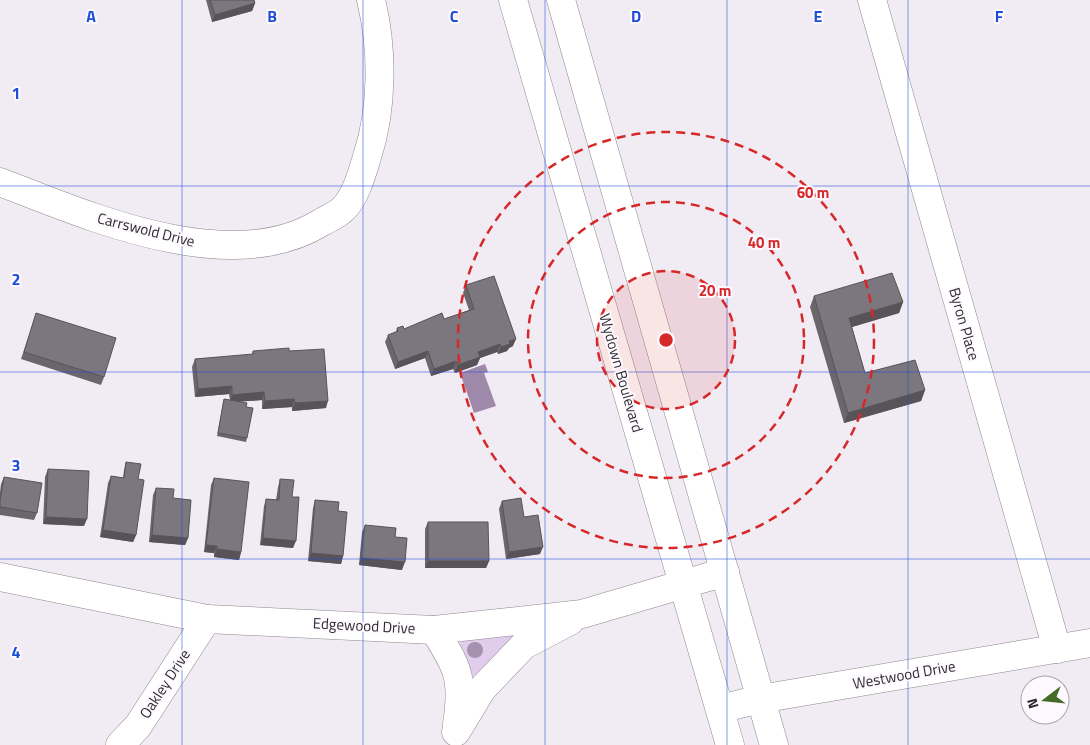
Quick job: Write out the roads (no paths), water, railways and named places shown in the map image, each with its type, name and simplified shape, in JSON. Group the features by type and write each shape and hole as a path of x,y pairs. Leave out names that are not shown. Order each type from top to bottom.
{"street":[{"name":"Carrswold Drive","path":"0,182 100,220 189,243 258,245 305,233 344,208 358,183 373,138 379,66 377,26 371,0"},
{"name":"Wydown Boulevard","path":"513,0 730,745"},
{"path":"561,0 774,745"},
{"name":"Byron Place","path":"872,0 1056,649"},
{"name":"Edgewood Drive","path":"0,577 206,619 434,630 582,614 725,572"},
{"path":"453,739 482,689 524,645 582,614"},
{"name":"Oakley Drive","path":"120,745 138,726 206,619"},
{"path":"434,630 453,659 462,693 453,739"},
{"name":"Westwood Drive","path":"720,709 760,699 1090,644"}]}
